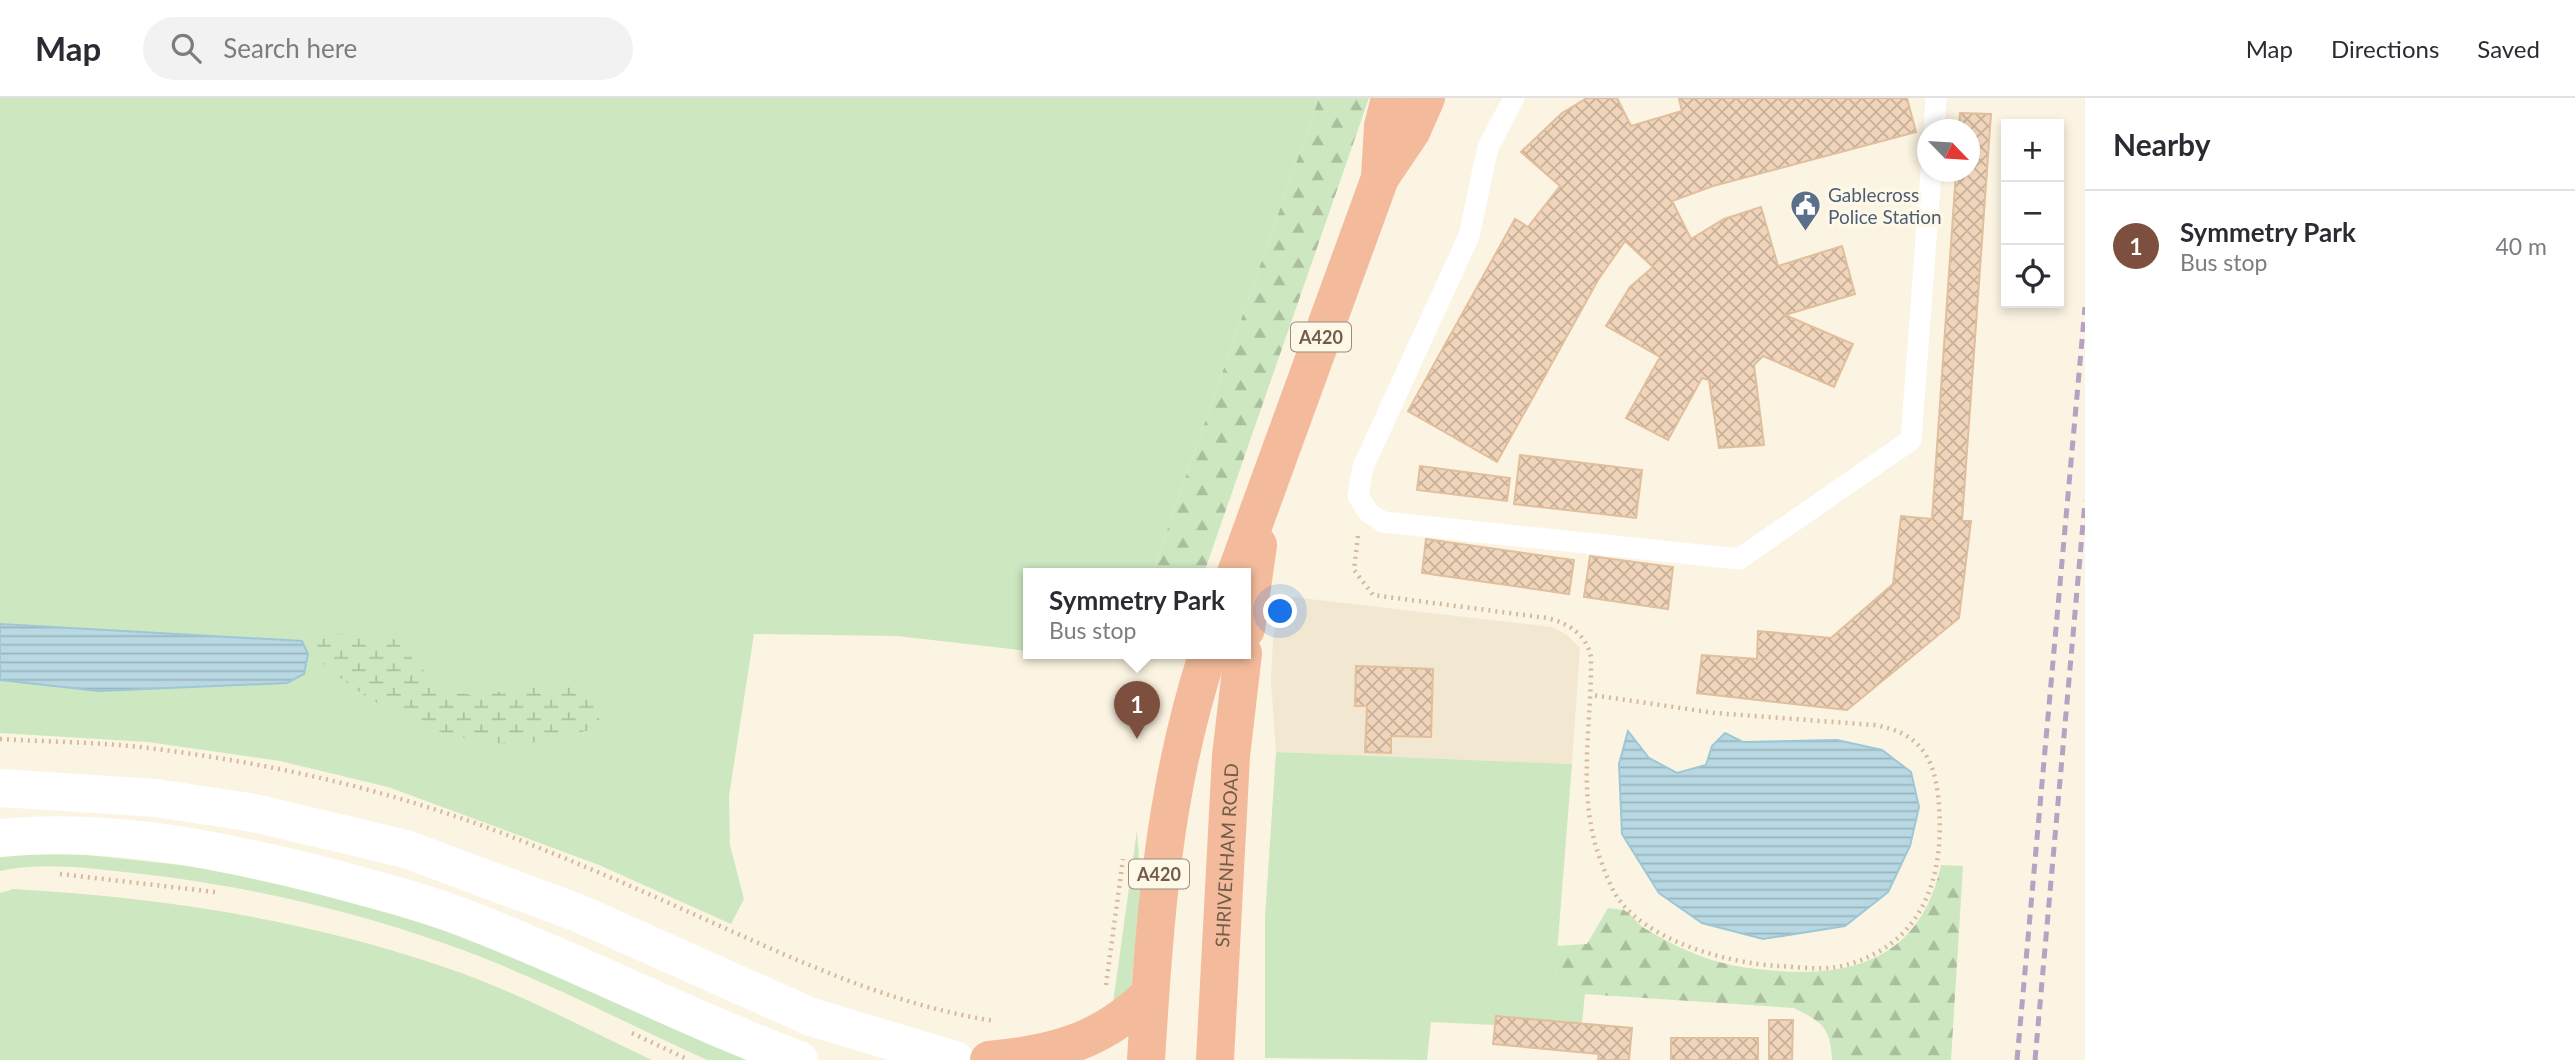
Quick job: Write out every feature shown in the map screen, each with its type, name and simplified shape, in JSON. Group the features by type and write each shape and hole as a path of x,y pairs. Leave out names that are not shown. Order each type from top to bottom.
{"highway":[{"name":"A420","path":"1380,178 1383,126 1390,98"},
{"name":"A420","path":"1239,568 1380,178 1411,132 1426,98"},
{"name":"A420","path":"1251,592 1266,498"},
{"name":"A420","path":"1146,1060 1159,878 1170,799 1192,704 1206,659"},
{"name":"SHRIVENHAM ROAD","path":"1215,1060 1231,756 1242,659"},
{"path":"989,1060 1053,1050 1094,1037 1127,1017 1150,994"}],"street":[{"path":"0,788 156,798 254,813 406,849 578,913 811,1017 955,1060"},
{"path":"0,838 27,835 129,839 257,860 360,886 465,918 799,1060"}],"lane":[{"path":"1514,98 1488,147 1469,236 1363,467 1358,496 1368,513 1395,524 1739,559 1911,440 1930,182"},
{"path":"1935,119 1936,98"}],"path":[{"path":"1368,513 1358,535 1354,570 1373,595 1547,618 1568,625 1589,647 1592,695 1587,770 1591,826 1615,893 1626,906 1650,925 1697,951 1719,958 1772,965 1834,967 1881,951 1914,923 1934,883 1940,812 1936,780 1927,756 1913,739 1894,728 1874,725 1715,713 1592,695"},
{"path":"0,739 93,743 181,752 298,772 401,798 508,835 844,979 943,1012 1004,1022"},
{"path":"1102,996 1124,857"},
{"path":"53,874 219,892"},
{"path":"629,1031 689,1060"}],"shaded area":[{"path":"1283,596 1552,627 1567,635 1580,648 1572,764 1276,752 1271,682 1273,637"}],"green space":[{"path":"0,98 1319,98 1154,568 1023,568 1023,650 897,636 754,634 729,796 730,845 744,899 731,924 599,865 388,787 280,761 148,742 0,733"},
{"path":"1319,98 1369,98 1206,568 1154,568"},
{"path":"315,633 392,637 441,689 471,695 565,684 591,693 602,708 597,728 545,741 514,744 453,736 396,713 344,680 320,661"},
{"path":"1276,752 1572,764 1554,991 1585,994 1582,1023 1496,1016 1495,1025 1431,1022 1427,1060 1265,1058 1265,917"},
{"path":"1137,830 1141,886 1131,991 1113,1003"},
{"path":"50,851 190,866 269,879 470,936 748,1060 707,1060 479,956 409,931 296,900 220,885 89,868 53,866 0,871 0,853"},
{"path":"1941,865 1963,866 1951,1060 1832,1060 1830,1040 1823,1027 1794,1008 1554,992 1557,946 1587,944 1608,908 1624,910 1644,928 1681,948 1731,965 1809,972 1862,963 1884,953 1903,938 1919,919 1932,895"},
{"path":"13,889 122,898 231,913 285,923 392,950 471,977 524,999 652,1060 0,1060 0,893"}],"water":[{"path":"0,624 302,641 308,654 304,674 287,683 99,691 0,680"},
{"path":"1628,731 1649,758 1677,773 1706,765 1712,746 1725,733 1743,742 1837,740 1882,750 1911,772 1919,807 1910,846 1888,892 1845,926 1763,939 1702,923 1659,893 1622,834 1619,764"}],"building":[{"path":"1587,98 1617,98 1631,126 1682,111 1679,99 1682,98 1907,98 1916,132 1713,186 1672,201 1691,239 1724,219 1761,207 1778,266 1842,246 1855,294 1785,315 1853,344 1834,387 1763,356 1754,365 1764,445 1719,448 1709,380 1702,378 1668,440 1626,418 1660,357 1606,326 1630,287 1653,267 1625,241 1598,280 1497,462 1408,411 1515,219 1528,227 1560,186 1521,152 1562,113"},
{"path":"1960,113 1991,114 1962,521 1971,521 1959,618 1847,710 1697,693 1702,655 1757,659 1758,631 1831,638 1893,584 1901,516 1932,519 1955,182 1980,182 1980,119 1960,119"},
{"path":"1520,455 1642,470 1636,518 1514,504"},
{"path":"1420,466 1510,478 1507,501 1417,490"},
{"path":"1426,539 1574,560 1569,594 1422,573"},
{"path":"1590,556 1673,567 1668,609 1584,597"},
{"path":"1356,666 1433,669 1431,737 1391,736 1391,753 1365,752 1367,706 1355,706"},
{"path":"1496,1016 1632,1028 1629,1060 1598,1060 1599,1054 1493,1044"},
{"path":"1769,1020 1793,1020 1792,1060 1769,1060"},
{"path":"1671,1038 1758,1038 1758,1060 1671,1060"}],"railway":[{"path":"2017,1060 2085,307"},
{"path":"2035,1060 2085,501"}],"place":[{"name":"Gablecross Police Station","path":"1805,232"},
{"name":"Symmetry Park","path":"1137,739"}]}
